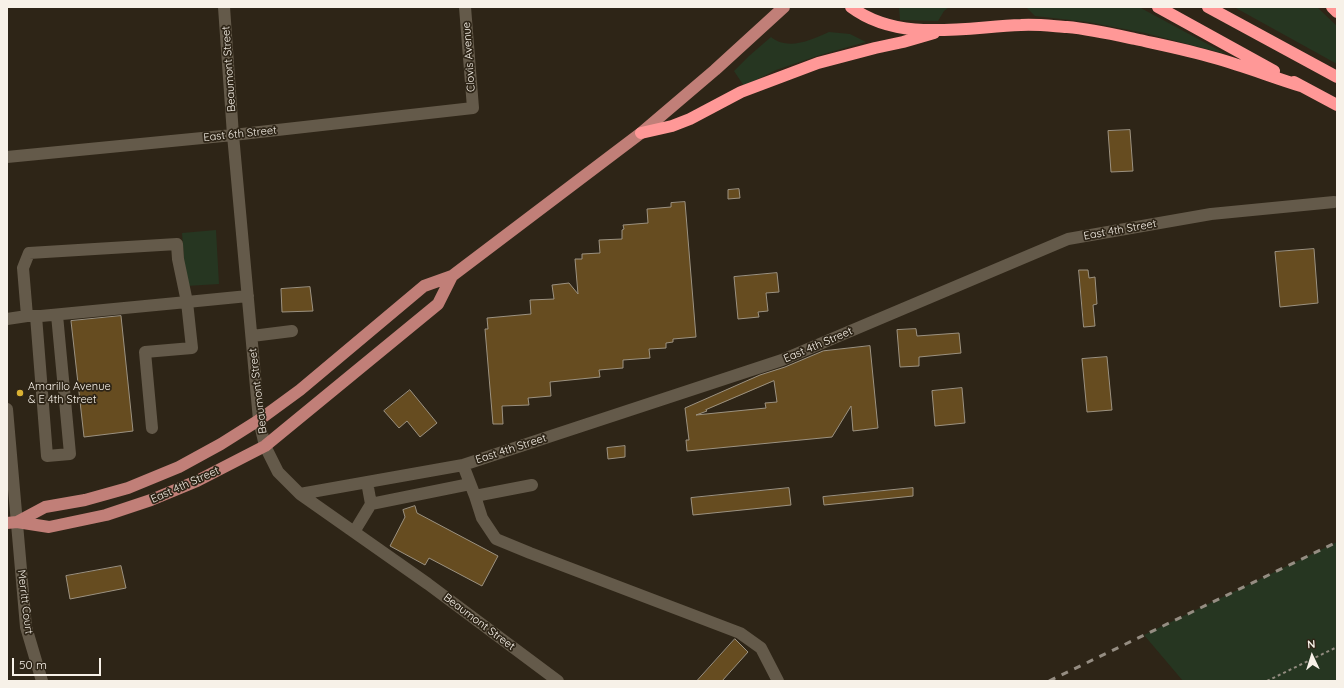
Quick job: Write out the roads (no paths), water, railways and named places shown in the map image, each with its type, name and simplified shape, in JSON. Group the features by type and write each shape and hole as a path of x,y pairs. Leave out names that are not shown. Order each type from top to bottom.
{"highway":[{"path":"851,7 869,19 895,27 947,29 1023,24 1067,27 1108,33 1215,58 1301,86"},
{"path":"1158,7 1337,105"},
{"path":"1208,7 1337,78"},
{"path":"1332,7 1337,12"},
{"path":"641,133 672,126 690,119 741,92 818,62 903,42 947,29"}],"main road":[{"name":"East 4th Street","path":"12,523 45,507 85,500 128,488 179,467 221,444 259,420 300,390 424,286 452,276 641,133 715,70 784,7"},
{"name":"East 4th Street","path":"12,523 49,527 106,515 151,500 197,481 266,446 438,304 452,276"}],"street":[{"name":"Beaumont Street","path":"224,7 233,135 259,420 266,446 278,472 300,494 428,584 558,681"},
{"name":"Clovis Avenue","path":"465,7 473,108"},
{"name":"East 6th Street","path":"7,157 233,135 473,108"},
{"name":"East 4th Street","path":"300,494 464,465 782,360 1068,239 1211,214 1334,202"},
{"path":"57,315 70,454 47,456 32,316 23,268 28,253 177,244 178,259 187,302 192,348 145,352 152,428"},
{"path":"7,318 57,315 248,296"},
{"path":"252,336 292,332"},
{"name":"Merritt Court","path":"7,409 12,523 26,627 42,681"},
{"path":"464,465 482,518 496,539 740,633 761,648 778,681"},
{"path":"407,475 412,496"},
{"path":"354,532 371,504 367,482"},
{"path":"371,504 470,484"},
{"path":"475,496 532,485"}],"railway":[{"path":"1049,681 1337,542"}],"place":[{"name":"Amarillo Avenue & E 4th Street","path":"20,393"}]}
